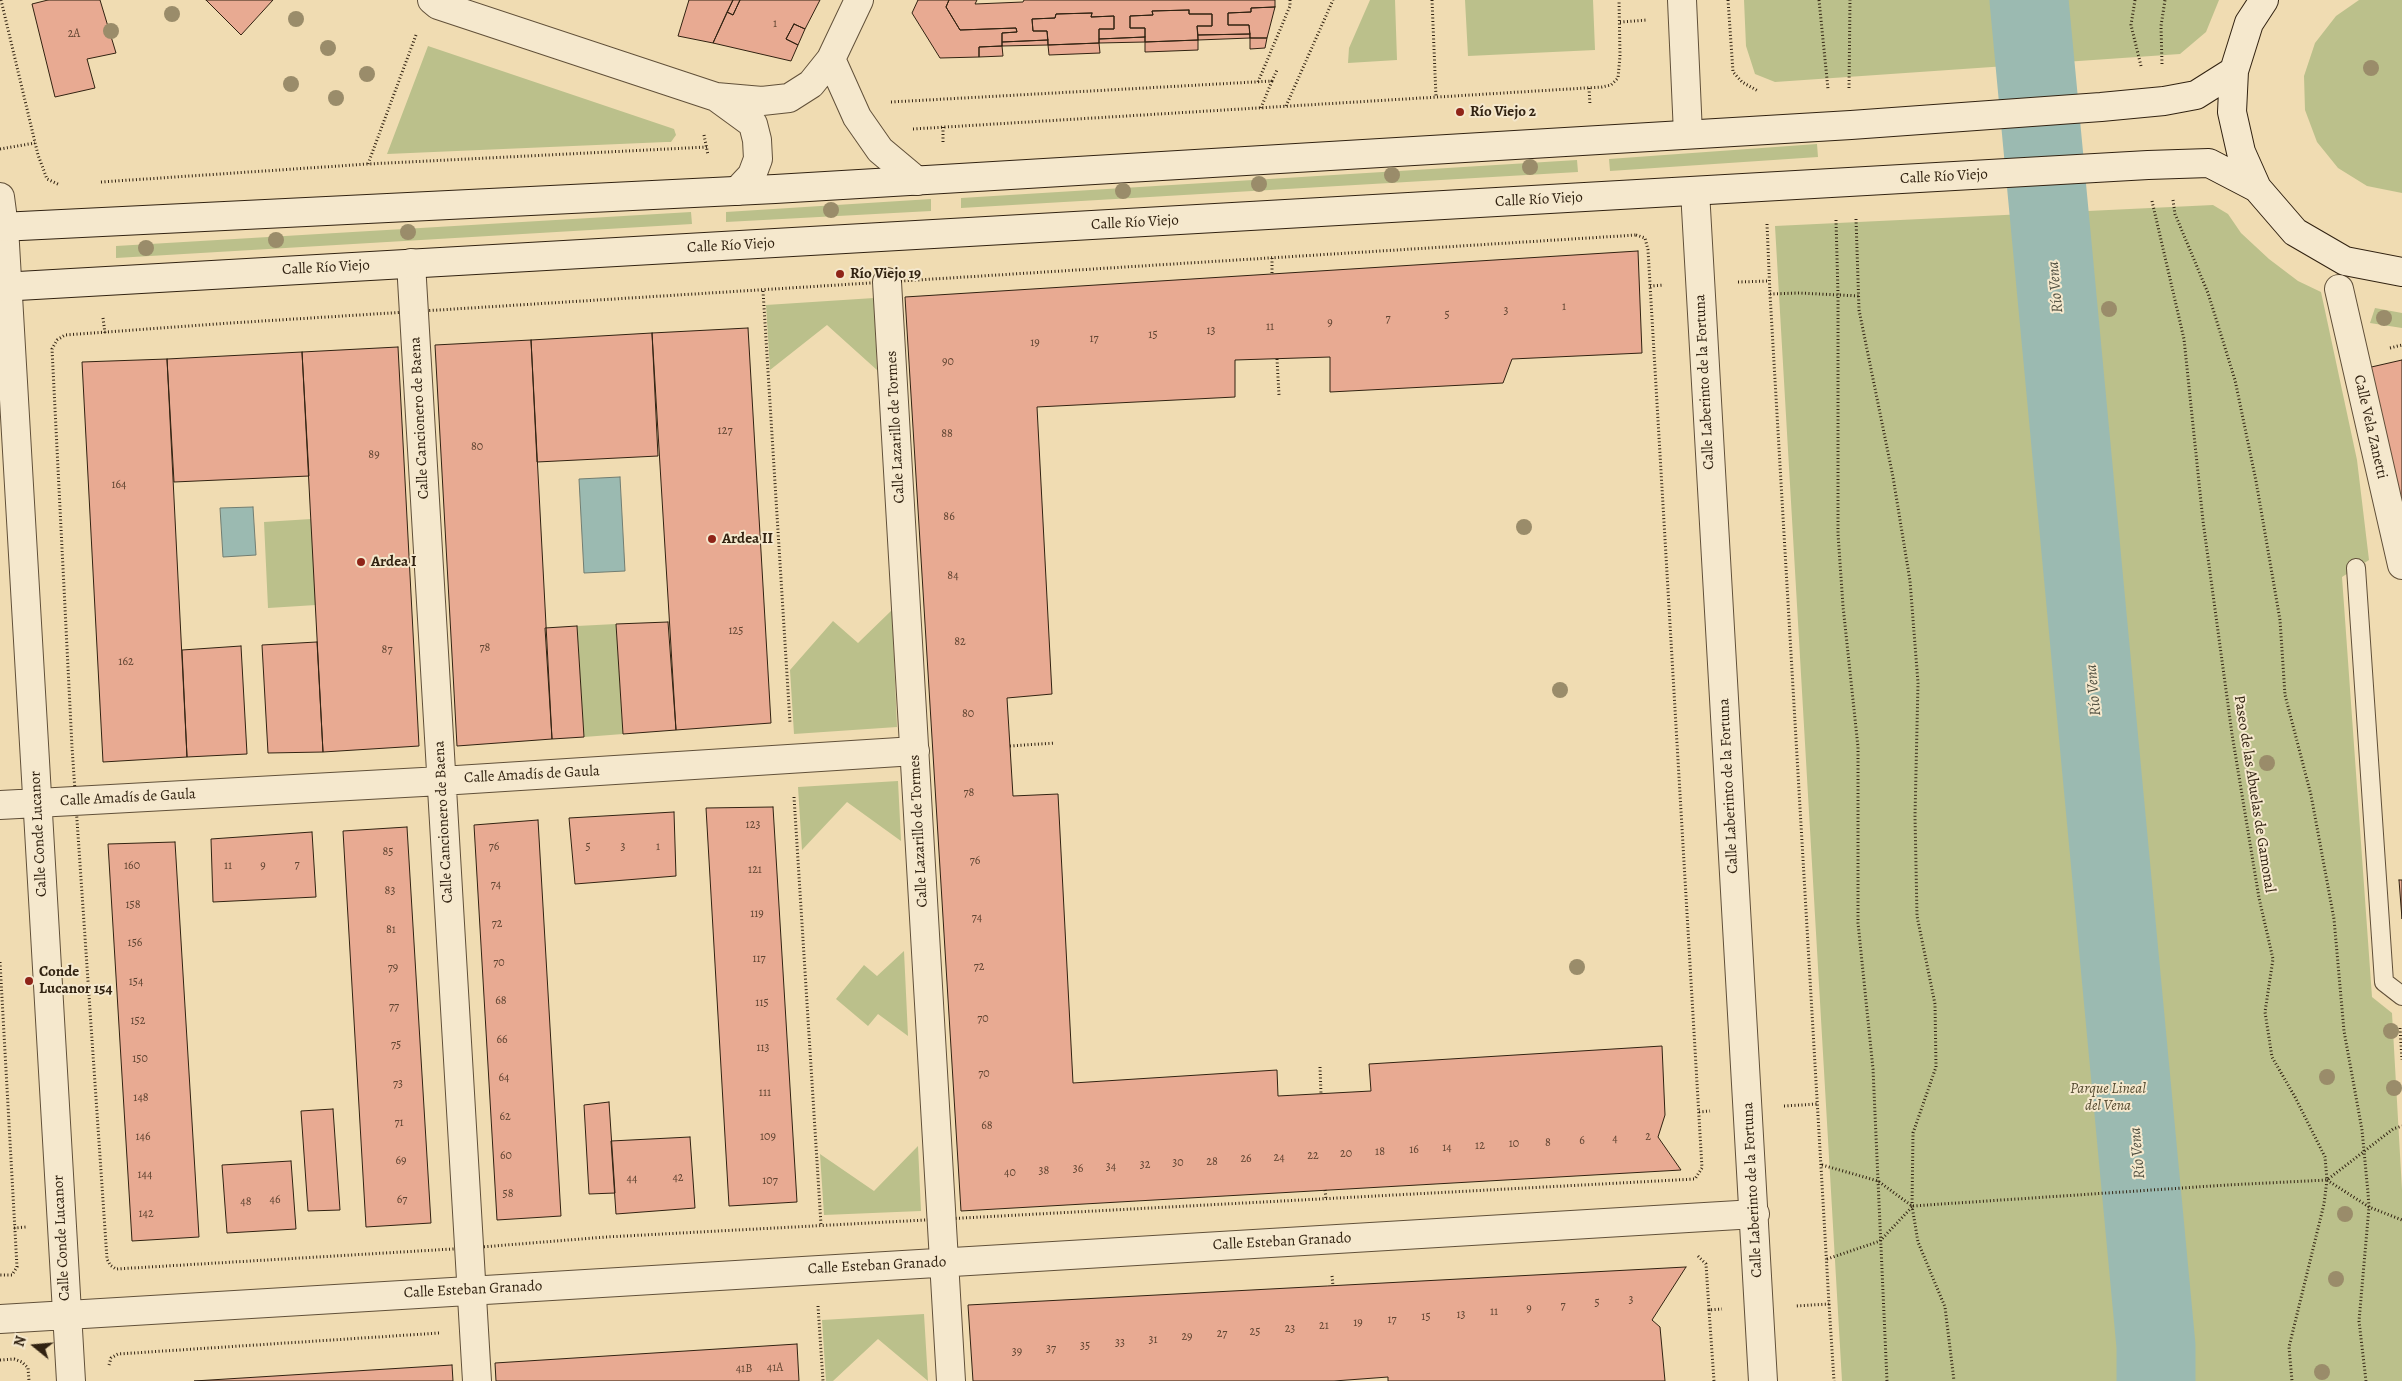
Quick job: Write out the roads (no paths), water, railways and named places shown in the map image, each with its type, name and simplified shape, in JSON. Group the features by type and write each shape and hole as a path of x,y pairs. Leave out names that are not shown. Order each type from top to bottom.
{"street":[{"path":"436,2 716,97 762,101 789,98 811,84 831,59 859,0"},
{"path":"1682,0 1688,134"},
{"path":"2264,0 2249,23 2234,71 2232,112 2241,152 2257,188 2295,232 2345,261 2402,272"},
{"path":"831,59 857,117 880,150 917,181"},
{"path":"2,227 708,193 2101,107 2164,101 2196,95 2234,71"},
{"path":"716,97 753,124 757,140 758,159 752,175 737,191"},
{"name":"Calle Río Viejo","path":"3,286 2169,164 2209,163 2257,188"},
{"name":"Calle Laberinto de la Fortuna","path":"1695,191 1755,1214 1763,1381"},
{"path":"0,197 3,286"},
{"name":"Calle Cancionero de Baena","path":"411,263 477,1381"},
{"name":"Calle Lazarillo de Tormes","path":"887,282 951,1381"},
{"name":"Calle Conde Lucanor","path":"3,286 37,803 71,1381"},
{"name":"Calle Vela Zanetti","path":"2339,289 2402,565"},
{"name":"Calle Amadís de Gaula","path":"0,805 442,781 915,751"},
{"name":"Calle Esteban Granado","path":"0,1319 1755,1214"}],"lane":[{"path":"2356,568 2384,982 2402,996"}],"water":[{"path":"620,477 625,571 584,573 579,479"},
{"path":"253,507 256,555 223,557 220,508"}],"waterway":[{"name":"Río Vena","path":"2029,0 2156,1346 2156,1381"}],"place":[{"name":"Río Viejo 2","path":"1460,112"},
{"name":"Río Viejo 19","path":"840,274"},
{"name":"Ardea II","path":"712,539"},
{"name":"Ardea I","path":"361,562"},
{"name":"Conde Lucanor 154","path":"29,981"}],"park label":[{"name":"Parque Lineal del Vena","path":"2108,1098"}]}
